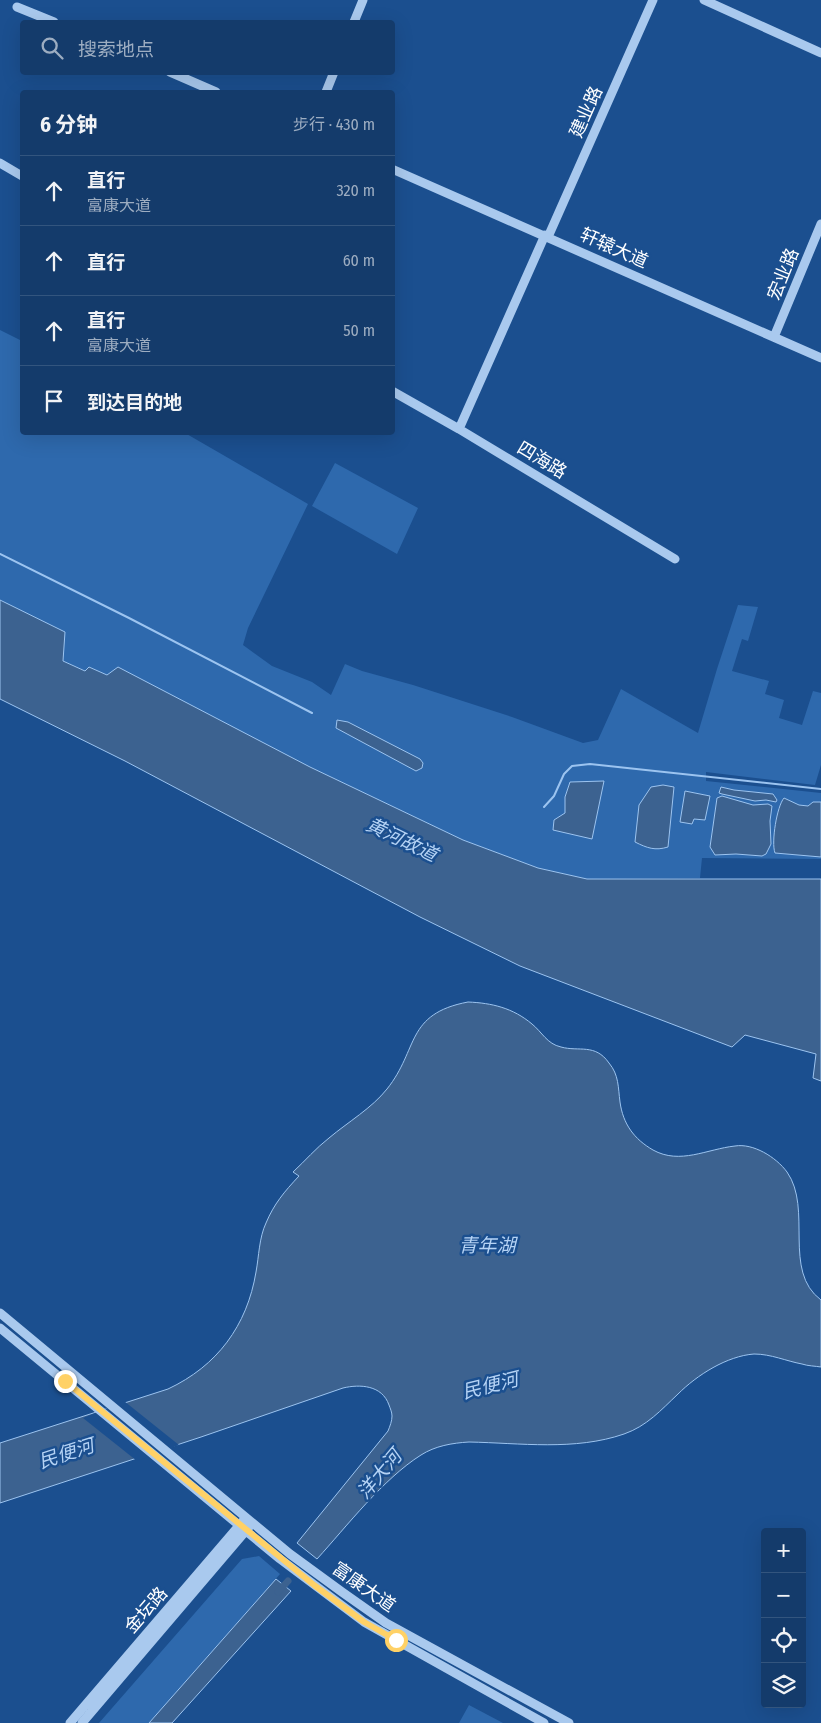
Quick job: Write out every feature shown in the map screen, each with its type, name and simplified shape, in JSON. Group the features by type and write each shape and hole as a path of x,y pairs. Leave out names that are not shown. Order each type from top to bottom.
{"street":[{"path":"355,20 363,0"},
{"name":"建业路","path":"459,429 653,0"},
{"path":"704,0 821,53"},
{"path":"17,7 49,20"},
{"path":"177,75 211,90"},
{"path":"327,90 333,75"},
{"path":"0,163 20,175"},
{"name":"轩辕大道","path":"395,170 821,358"},
{"name":"宏业路","path":"774,337 821,224"},
{"name":"四海路","path":"395,393 675,559"},
{"name":"富康大道","path":"0,1313 290,1554 386,1623 568,1723"},
{"name":"富康大道","path":"0,1328 243,1528 364,1622 437,1665 544,1723"},
{"path":"206,1497 213,1489"},
{"name":"金坛路","path":"70,1723 250,1520"},
{"name":"金坛路","path":"82,1723 243,1528"}],"shaded area":[{"path":"0,330 20,340 20,435 188,435 308,504 248,628 243,645 272,666 312,682 331,695 345,664 362,671 413,685 512,717 583,743 598,740 621,689 698,733 738,605 758,607 748,641 742,639 732,671 769,681 765,694 784,700 779,718 802,725 813,691 821,693 821,765 815,785 706,772 706,781 821,793 821,859 702,858 700,878 587,879 538,868 463,840 310,767 89,667 86,671 63,661 64,637 0,600"},
{"path":"335,463 418,508 397,554 312,506"},
{"path":"259,1556 280,1574 149,1723 99,1723 242,1559"},
{"path":"469,1705 503,1723 459,1723"}],"water":[{"name":"黄河故道","path":"0,600 65,632 63,661 85,671 89,667 107,675 118,667 310,767 463,840 538,868 587,879 821,879 821,1081 813,1078 816,1054 745,1035 732,1047 520,966 420,917 125,761 0,699"},
{"path":"337,720 348,722 420,759 423,763 422,768 416,771 336,728"},
{"path":"604,781 592,839 553,830 554,820 565,813 565,797 570,782"},
{"path":"663,785 674,787 668,847 659,849 643,846 635,842 639,805 651,787"},
{"path":"721,787 773,794 777,800 776,802 766,800 755,801 722,794 719,793"},
{"path":"685,791 710,796 705,820 694,819 692,824 680,822"},
{"path":"722,796 753,805 768,804 772,806 770,821 771,844 766,854 762,856 715,855 710,847 717,798"},
{"path":"784,798 799,805 808,806 813,802 821,802 821,857 775,853 775,824 781,802"},
{"name":"青年湖","path":"468,1002 494,1005 510,1010 536,1027 548,1041 556,1045 592,1050 604,1057 616,1077 622,1110 630,1130 640,1141 653,1150 673,1156 683,1156 742,1146 764,1152 782,1166 794,1187 798,1204 800,1257 803,1273 809,1288 821,1300 821,1367 804,1365 766,1355 754,1354 733,1358 703,1374 647,1422 624,1434 586,1443 547,1445 469,1442 450,1444 432,1449 407,1465 379,1490 317,1559 297,1543 388,1431 391,1424 392,1413 386,1398 381,1393 370,1388 356,1386 343,1388 0,1503 0,1443 168,1389 201,1369 215,1356 237,1327 245,1310 252,1292 264,1229 276,1204 299,1176 293,1172 324,1142 381,1096 397,1074 423,1024 433,1015"},
{"path":"276,1579 291,1591 172,1723 149,1723"}],"pier":[{"path":"124,1401 179,1445 137,1461 83,1418"}],"waterway":[{"path":"0,554 129,618 312,713"},
{"path":"544,807 554,796 564,774 572,766 590,764 821,789"},
{"name":"洋大河","path":"278,1592 288,1581"}],"route":[{"path":"65,1381 280,1559 364,1622 396,1640"}],"water label":[{"name":"民便河","path":"490,1385"},
{"name":"民便河","path":"66,1453"}]}
